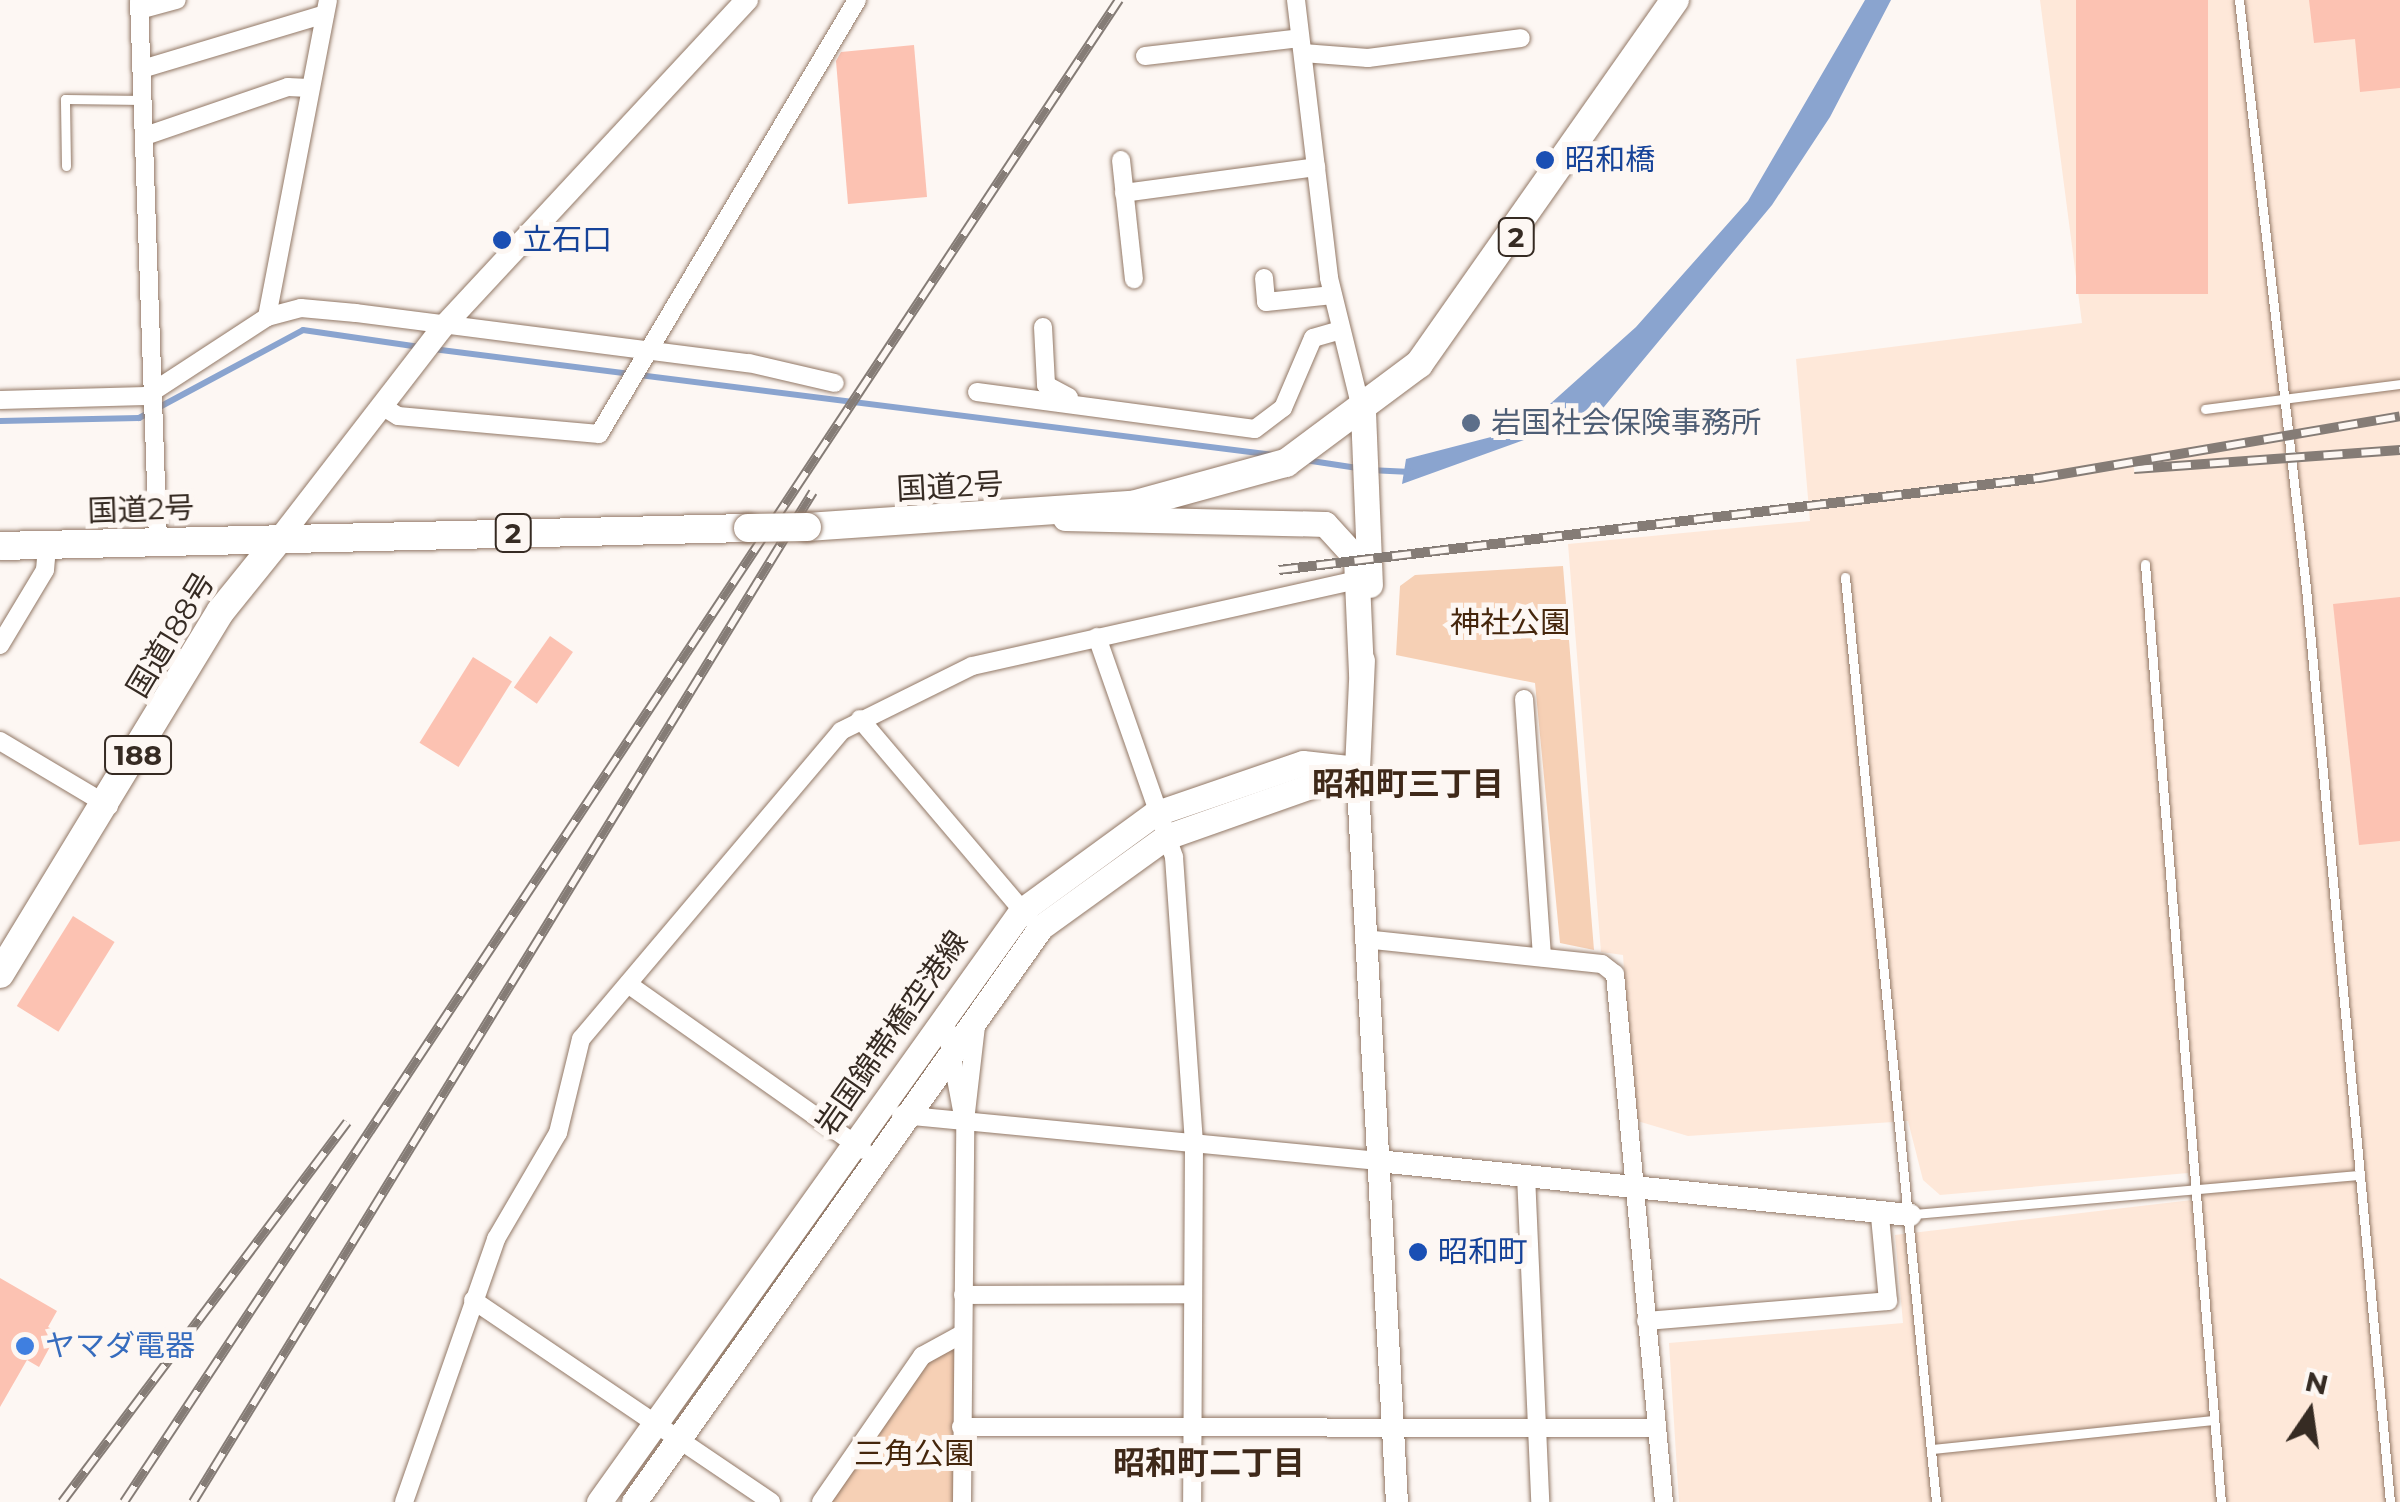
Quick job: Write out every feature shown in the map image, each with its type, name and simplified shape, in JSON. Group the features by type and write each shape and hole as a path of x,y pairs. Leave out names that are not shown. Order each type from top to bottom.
{"highway":[{"name":"国道2号","path":"0,546 807,527 1041,516 1132,506 1258,472 1320,441 1419,364 1478,292 1676,0"},
{"name":"国道188号","path":"0,974 108,806 220,611 279,539"}],"main road":[{"path":"1357,770 1368,490 1362,412"},
{"path":"1041,516 1178,527 1305,517 1348,544 1364,578"},
{"name":"岩国錦帯橋空港線","path":"598,1502 1020,910 1160,826 1357,770"},
{"name":"岩国錦帯橋空港線","path":"634,1502 907,1116 977,1010 1042,927 1160,826"}],"street":[{"path":"158,542 146,401 145,136 139,5 176,0"},
{"path":"279,539 437,333 747,0"},
{"path":"382,406 398,416 592,438 626,389 857,0"},
{"path":"1296,0 1334,295 1362,412"},
{"path":"142,69 326,7"},
{"path":"267,317 326,7"},
{"path":"1145,56 1302,46 1368,58 1521,38"},
{"path":"145,136 288,86 309,88"},
{"path":"1121,160 1134,279"},
{"path":"1124,194 1316,168"},
{"path":"1264,278 1266,302 1334,295"},
{"path":"0,400 146,401 267,317 301,308 437,333 642,361 750,362 836,384"},
{"path":"1042,327 1046,385 1096,408"},
{"path":"977,392 1256,429 1283,408 1312,338 1341,330"},
{"path":"0,645 45,570 47,545"},
{"path":"404,1502 509,1208 558,1132 580,1039 813,761 860,719 972,666 1364,578"},
{"path":"1097,637 1160,826 1194,1144 1192,1502"},
{"path":"1524,699 1542,957"},
{"path":"860,719 1020,910 1042,927"},
{"path":"0,741 108,806"},
{"path":"1357,770 1397,1502"},
{"path":"1364,940 1602,964 1615,974 1631,1185 1664,1502"},
{"path":"628,984 876,1159"},
{"path":"962,1502 965,1122 977,1010"},
{"path":"944,1012 947,1055 965,1122"},
{"path":"878,1109 965,1122 1631,1185 1880,1216 1910,1215"},
{"path":"1526,1176 1540,1502"},
{"path":"1646,1321 1888,1301 1880,1216"},
{"path":"963,1295 1194,1294"},
{"path":"473,1300 770,1502"},
{"path":"820,1502 922,1356 962,1334"},
{"path":"961,1427 1393,1421 1658,1428"}],"lane":[{"path":"2239,0 2283,398 2390,1502"},
{"path":"66,166 65,99 143,100"},
{"path":"2206,409 2400,384"},
{"path":"2145,564 2201,1186 2221,1502"},
{"path":"1845,577 1936,1502"},
{"path":"1910,1215 2201,1186 2359,1175"},
{"path":"1932,1450 2214,1420"}],"shaded area":[{"path":"2040,0 2400,0 2400,1502 1679,1502 1669,1343 1903,1323 1895,1235 2192,1200 2188,1173 1940,1195 1923,1180 1908,1121 1688,1136 1634,1120 1623,955 1601,952 1568,544 1810,521 1796,359 2082,323"}],"green space":[{"name":"神社公園","path":"1563,566 1594,950 1560,943 1535,683 1396,655 1400,586 1415,575"},
{"name":"三角公園","path":"962,1340 962,1502 821,1502 922,1356"}],"water":[{"path":"1865,0 1891,0 1830,117 1772,205 1599,413 1402,484 1406,459 1522,429 1636,327 1748,201"}],"building":[{"path":"2076,0 2208,0 2208,294 2076,294"},
{"path":"2309,0 2400,0 2400,88 2360,92 2355,39 2314,43"},
{"path":"914,45 927,197 848,204 836,61 841,52"},
{"path":"2400,597 2400,841 2359,845 2333,604"},
{"path":"550,636 573,652 537,704 514,688"},
{"path":"473,657 512,681 458,767 419,743"},
{"path":"73,916 115,942 58,1032 17,1006"},
{"name":"ヤマダ電器","path":"0,1278 57,1311 48,1327 58,1332 39,1367 27,1360 0,1407"}],"waterway":[{"path":"0,421 139,418 303,330 420,347"},
{"path":"433,349 1273,455"},
{"path":"1305,460 1357,468"},
{"path":"1369,470 1411,472"}],"railway":[{"path":"124,1502 1119,0"},
{"path":"1279,570 2039,478 2400,416"},
{"path":"2134,469 2400,450"},
{"path":"193,1502 813,492"},
{"path":"62,1502 347,1122"}],"place":[{"name":"昭和橋","path":"1545,160"},
{"name":"立石口","path":"502,240"},
{"name":"岩国社会保険事務所","path":"1471,423"},
{"name":"昭和町","path":"1418,1252"},
{"name":"ヤマダ電器","path":"25,1346"}],"district":[{"name":"昭和町三丁目","path":"1408,784"},
{"name":"昭和町二丁目","path":"1209,1463"}]}
